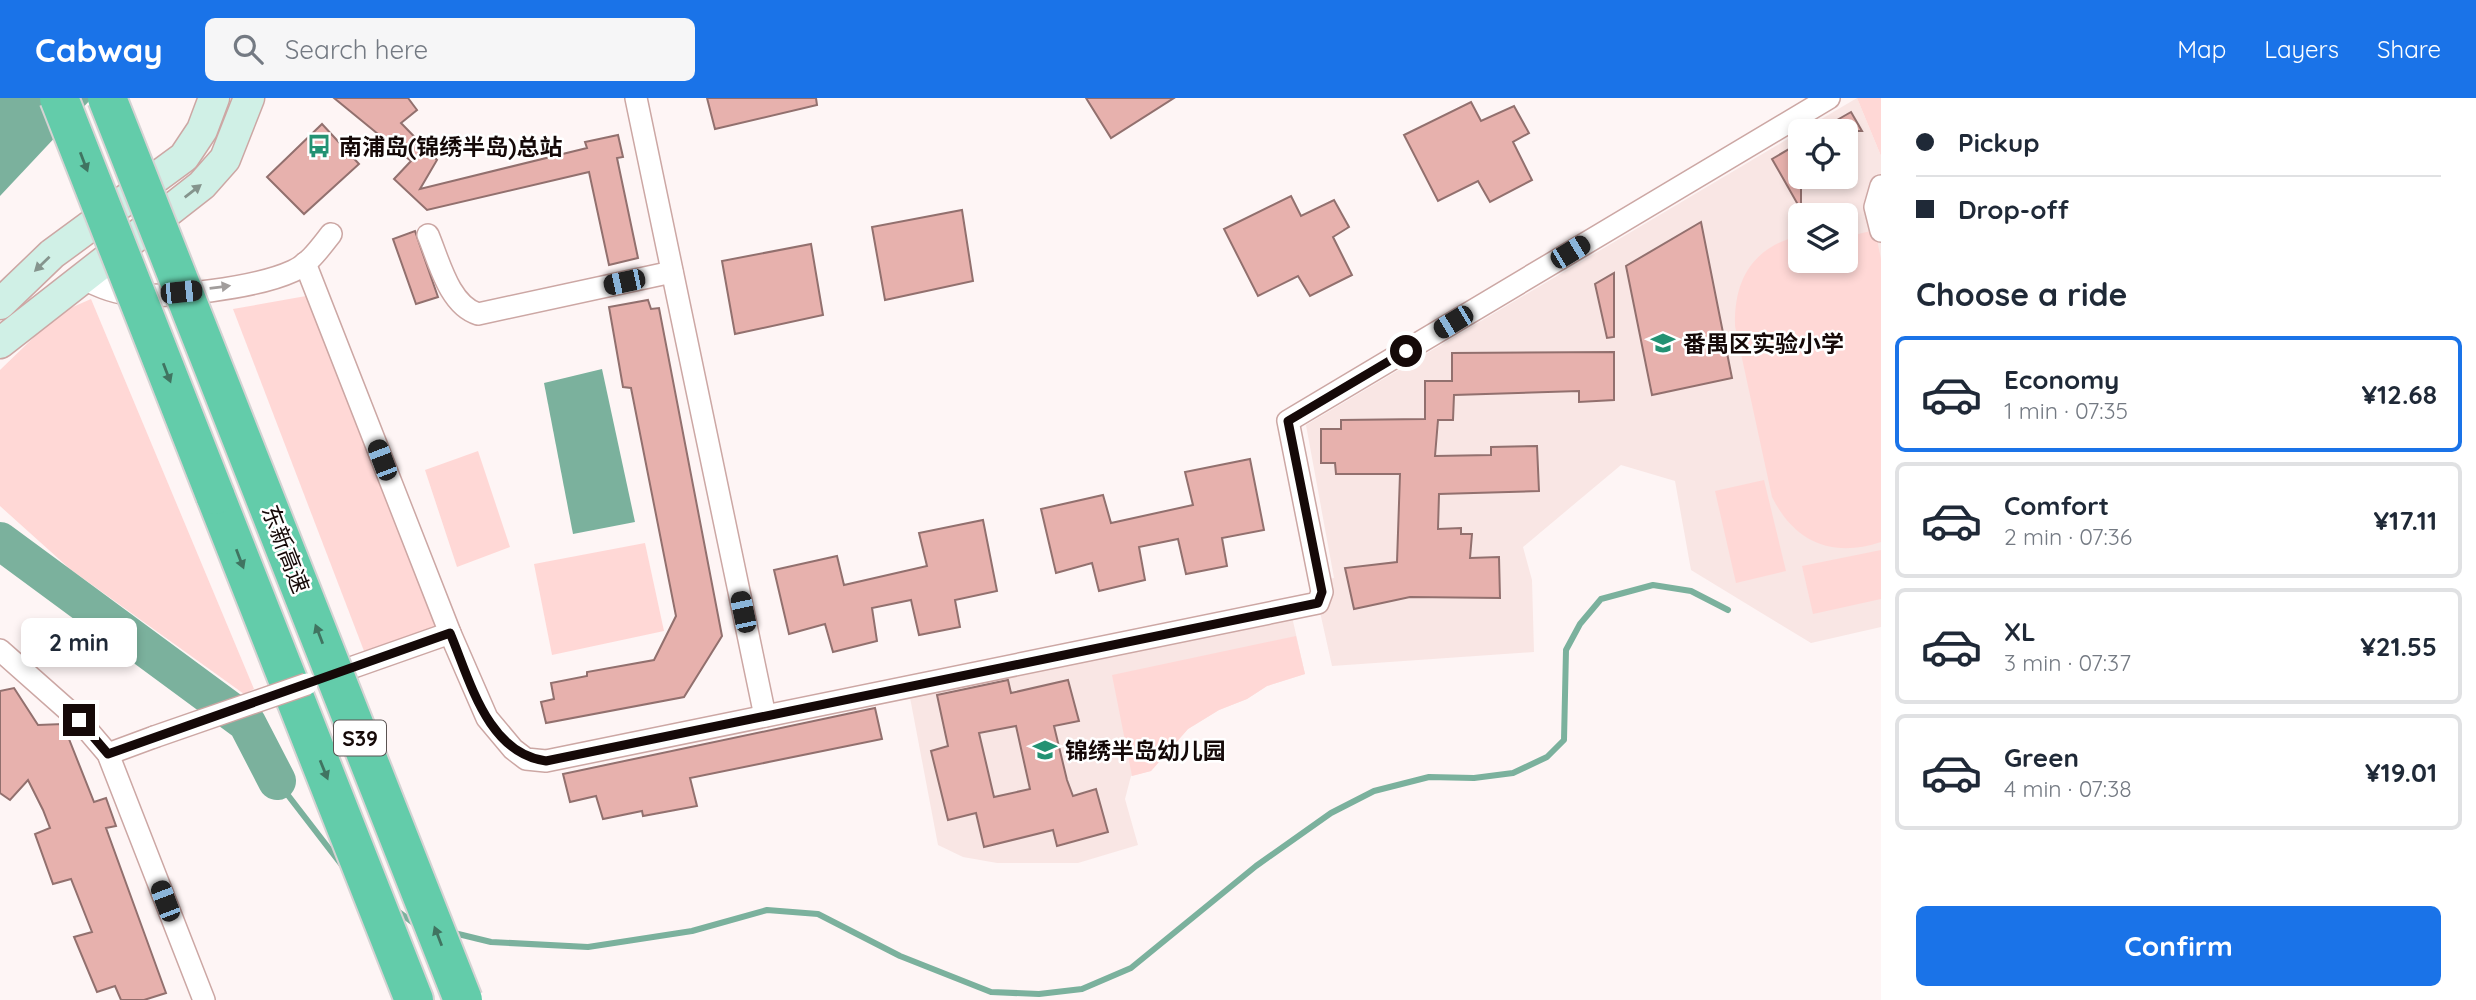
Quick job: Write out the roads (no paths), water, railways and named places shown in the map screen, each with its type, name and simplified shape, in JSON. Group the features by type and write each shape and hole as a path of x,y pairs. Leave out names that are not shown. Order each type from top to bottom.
{"highway":[{"name":"东新高速","path":"59,98 414,1000"},
{"name":"东新高速","path":"107,98 463,1000"}],"street":[{"path":"0,304 52,254 184,157 202,130 214,98"},
{"path":"0,344 202,185 225,159 250,98"},
{"path":"636,98 765,716"},
{"path":"305,263 450,633 487,718 500,736 526,759 546,761 1318,603 1322,592 1288,421 1829,98"},
{"path":"1881,186 1875,207 1881,231"},
{"path":"81,278 127,294 157,294 256,283 294,271 305,263 331,234"},
{"path":"428,235 448,283 469,311 478,314 672,272"},
{"path":"108,754 450,633"},
{"path":"0,650 79,720 108,754 204,1000"}],"waterway":[{"path":"0,541 247,723 277,781"},
{"path":"450,932 491,942 588,947 692,931 767,910 818,914 900,956 991,992 1039,994 1082,989 1131,968 1256,866 1331,813 1374,791 1429,777 1474,778 1513,773 1547,757 1564,740 1566,650 1580,624 1601,599 1653,585 1691,591 1728,610"},
{"path":"277,781 344,868"},
{"path":"396,910 415,924"}],"place":[{"name":"南浦岛(锦绣半岛)总站","path":"319,146"},
{"name":"番禺区实验小学","path":"1663,343"},
{"name":"锦绣半岛幼儿园","path":"1045,750"}]}
